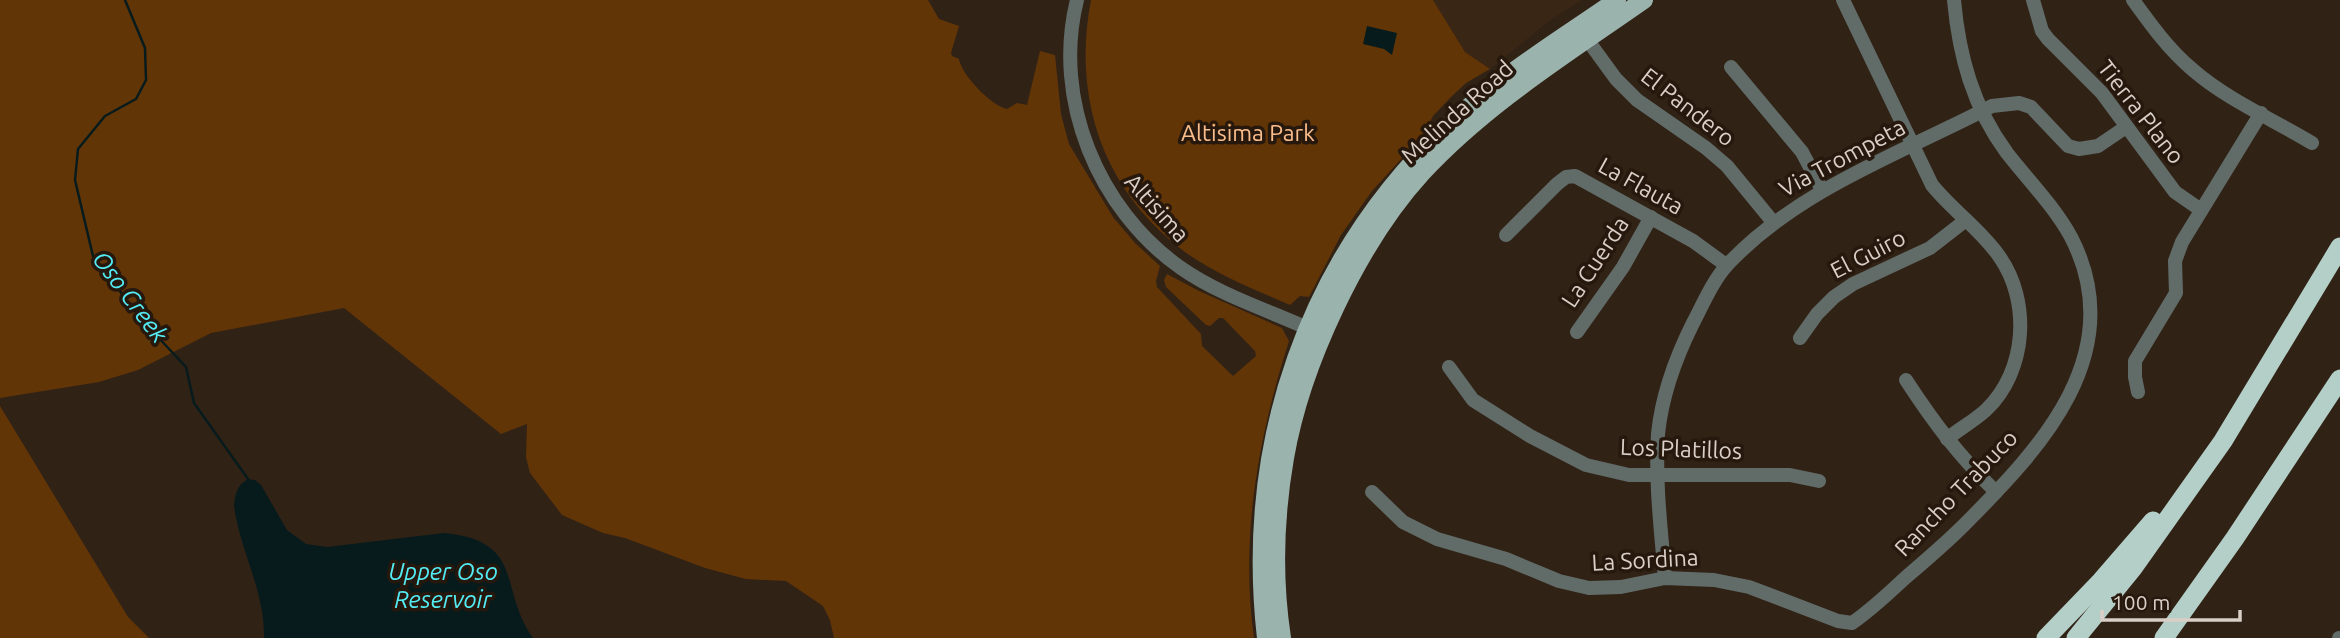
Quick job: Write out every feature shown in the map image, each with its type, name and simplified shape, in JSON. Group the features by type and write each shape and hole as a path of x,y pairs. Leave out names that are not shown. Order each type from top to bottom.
{"highway":[{"path":"2076,638 2133,568 2223,441 2340,247"},
{"path":"2164,638 2256,507 2340,379"},
{"path":"2046,638 2101,581 2223,441"}],"main road":[{"name":"Melinda Road","path":"1583,34 1618,0"},
{"name":"Melinda Road","path":"1316,332 1332,278 1357,234 1410,164 1501,79 1644,0"},
{"path":"1266,638 1261,551 1267,471 1287,387 1316,332"},
{"path":"1282,638 1277,531 1281,482 1316,332"}],"street":[{"name":"Altisima","path":"1077,0 1072,35 1071,74 1077,113 1096,169 1120,207 1156,247 1180,267 1208,284 1316,332"},
{"path":"1843,0 1932,185 2000,257 2017,297 2020,339 2001,391 1986,410 1947,439"},
{"name":"Rancho Trabuco","path":"1852,623 1943,545 1996,492 2063,409 2087,353 2090,294 2082,262 2061,220 2005,150 1982,111 1963,61 1954,0"},
{"name":"Tierra Plano","path":"2033,0 2042,31 2056,49 2102,93 2175,192 2201,210"},
{"path":"2133,0 2168,46 2194,71 2220,90 2312,143"},
{"name":"El Pandero","path":"1583,34 1616,79 1630,93 1727,166 1773,222"},
{"path":"1731,67 1802,152 1822,190"},
{"name":"Via Trompeta","path":"1665,578 1657,473 1663,399 1672,367 1705,299 1726,265 1773,222 1822,190 1992,106 2008,104 2031,107 2068,146 2078,149 2098,146 2126,127"},
{"path":"2138,392 2136,361 2176,293 2175,261 2182,242 2261,113"},
{"name":"La Flauta","path":"1506,235 1557,184 1566,177 1575,176 1693,241 1726,265"},
{"name":"La Cuerda","path":"1577,332 1623,267 1651,217"},
{"name":"El Guiro","path":"1800,338 1817,314 1834,297 1853,284 1930,248 1966,220"},
{"name":"Los Platillos","path":"1449,367 1472,400 1530,436 1586,465 1629,475 1790,475 1819,481"},
{"path":"1906,380 1964,461 1996,492"},
{"name":"La Sordina","path":"1372,492 1403,522 1437,540 1506,559 1559,581 1589,587 1621,587 1665,578 1714,580 1749,587 1838,621 1852,623"}],"shaded area":[{"path":"1433,0 1582,0 1553,18 1490,69 1465,52"}],"green space":[{"path":"0,0 928,0 939,19 959,26 952,56 959,59 965,73 985,96 1007,109 1017,103 1027,105 1040,51 1055,55 1061,114 1069,144 1113,217 1135,243 1160,266 1157,287 1201,334 1202,346 1233,376 1256,356 1255,351 1223,318 1210,326 1206,325 1166,287 1164,280 1167,274 1282,328 1289,341 1268,414 1255,488 1249,563 1254,638 834,638 823,606 786,581 746,579 705,568 625,538 603,533 562,515 530,473 526,457 527,424 501,434 344,308 211,333 138,370 99,382 0,398"},
{"name":"Altisima Park","path":"1091,0 1433,0 1465,52 1490,69 1466,83 1433,116 1424,134 1372,191 1341,235 1309,297 1300,296 1290,305 1197,260 1157,228 1133,201 1114,171 1100,140 1091,107 1086,72 1086,36"},
{"path":"0,406 128,617 149,638 0,638"}],"water":[{"path":"1367,26 1397,33 1392,55 1384,49 1363,44"},
{"name":"Upper Oso Reservoir","path":"248,479 261,485 287,530 306,544 327,547 444,533 470,538 488,546 499,557 506,570 522,620 533,638 264,638 261,604 234,506 237,490"}],"waterway":[{"name":"Oso Creek","path":"125,0 145,48 146,80 136,99 105,116 78,149 75,180 93,256 142,320 186,367 194,403 248,479"}]}
